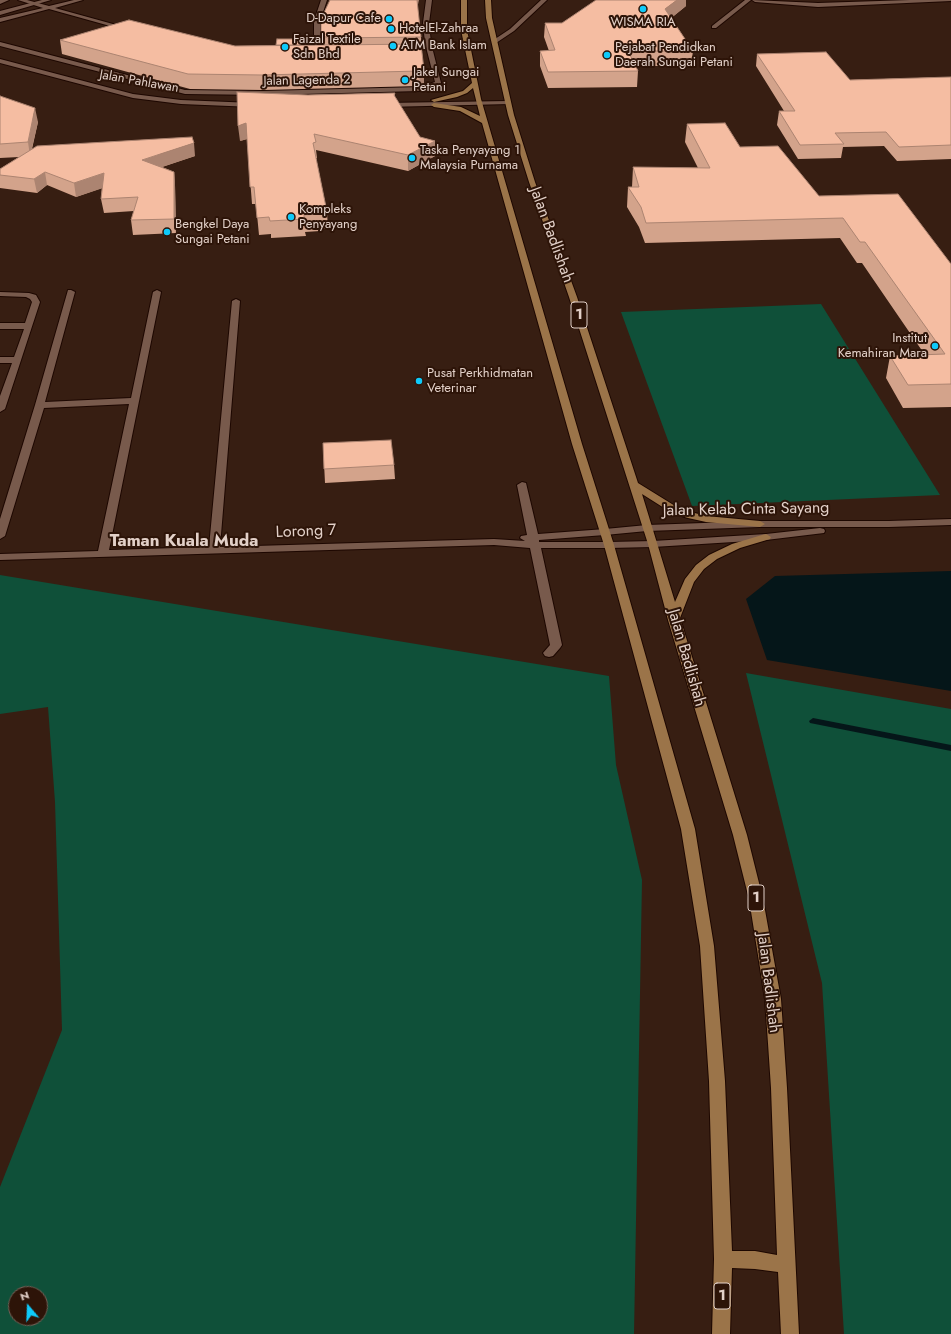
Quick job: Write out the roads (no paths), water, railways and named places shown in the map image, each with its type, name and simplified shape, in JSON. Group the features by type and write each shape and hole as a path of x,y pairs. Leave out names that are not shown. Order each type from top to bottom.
{"main road":[{"name":"Jalan Badlishah","path":"464,0 463,20 479,101 577,444 607,539 688,829 707,946 717,1081 723,1259 721,1334"},
{"name":"Jalan Badlishah","path":"488,0 488,18 507,101 532,182 573,297 653,544 674,620 740,835 756,899 766,950 773,999 779,1088 790,1334"},
{"path":"434,102 465,92 475,83"},
{"path":"434,102 461,109 485,122"},
{"path":"633,484 676,511 688,515 760,524"},
{"path":"674,620 689,581 700,567 714,557 736,546 766,537"},
{"path":"723,1259 755,1260 787,1265"}],"street":[{"path":"0,2 6,0"},
{"path":"0,8 28,1 48,0"},
{"path":"0,20 80,0"},
{"path":"324,0 317,21 316,45 319,50 328,56"},
{"path":"424,54 432,54 428,43 426,23 430,0"},
{"path":"494,42 512,30 544,0"},
{"path":"714,27 748,0"},
{"path":"755,0 818,5 950,0"},
{"path":"0,12 28,1 132,30"},
{"path":"13,17 69,12"},
{"name":"Jalan Lagenda 2","path":"0,44 157,86 185,92 263,93 428,88 438,83 432,54"},
{"path":"313,56 336,55"},
{"name":"Jalan Pahlawan","path":"0,61 139,97 181,102 261,105"},
{"path":"380,103 507,101"},
{"path":"0,536 40,405 71,292"},
{"path":"103,555 157,292"},
{"path":"0,294 26,295 34,297 36,302 0,409"},
{"path":"214,551 236,301"},
{"path":"0,326 29,326"},
{"path":"0,360 17,360"},
{"path":"40,405 134,401"},
{"path":"522,485 556,645 549,653"},
{"name":"Jalan Kelab Cinta Sayang","path":"607,539 647,528 760,524 889,524 951,522"},
{"name":"Jalan Kelab Cinta Sayang","path":"607,539 653,544 766,537 889,524"},
{"name":"Lorong 7","path":"0,557 607,539"}],"waterway":[{"path":"813,721 951,748"}],"place":[{"name":"WISMA RIA","path":"643,9"},
{"name":"D-Dapur Cafe","path":"389,19"},
{"name":"HotelEl-Zahraa","path":"391,29"},
{"name":"ATM Bank Islam","path":"393,46"},
{"name":"Faizal Textile Sdn Bhd","path":"285,47"},
{"name":"Pejabat Pendidkan Daerah Sungai Petani","path":"607,55"},
{"name":"Jakel Sungai Petani","path":"405,80"},
{"name":"Taska Penyayang 1 Malaysia Purnama","path":"412,158"},
{"name":"Kompleks Penyayang","path":"291,217"},
{"name":"Bengkel Daya Sungai Petani","path":"167,232"},
{"name":"Institut Kemahiran Mara","path":"935,346"},
{"name":"Pusat Perkhidmatan Veterinar","path":"419,381"}],"district":[{"name":"Taman Kuala Muda","path":"184,542"}]}
